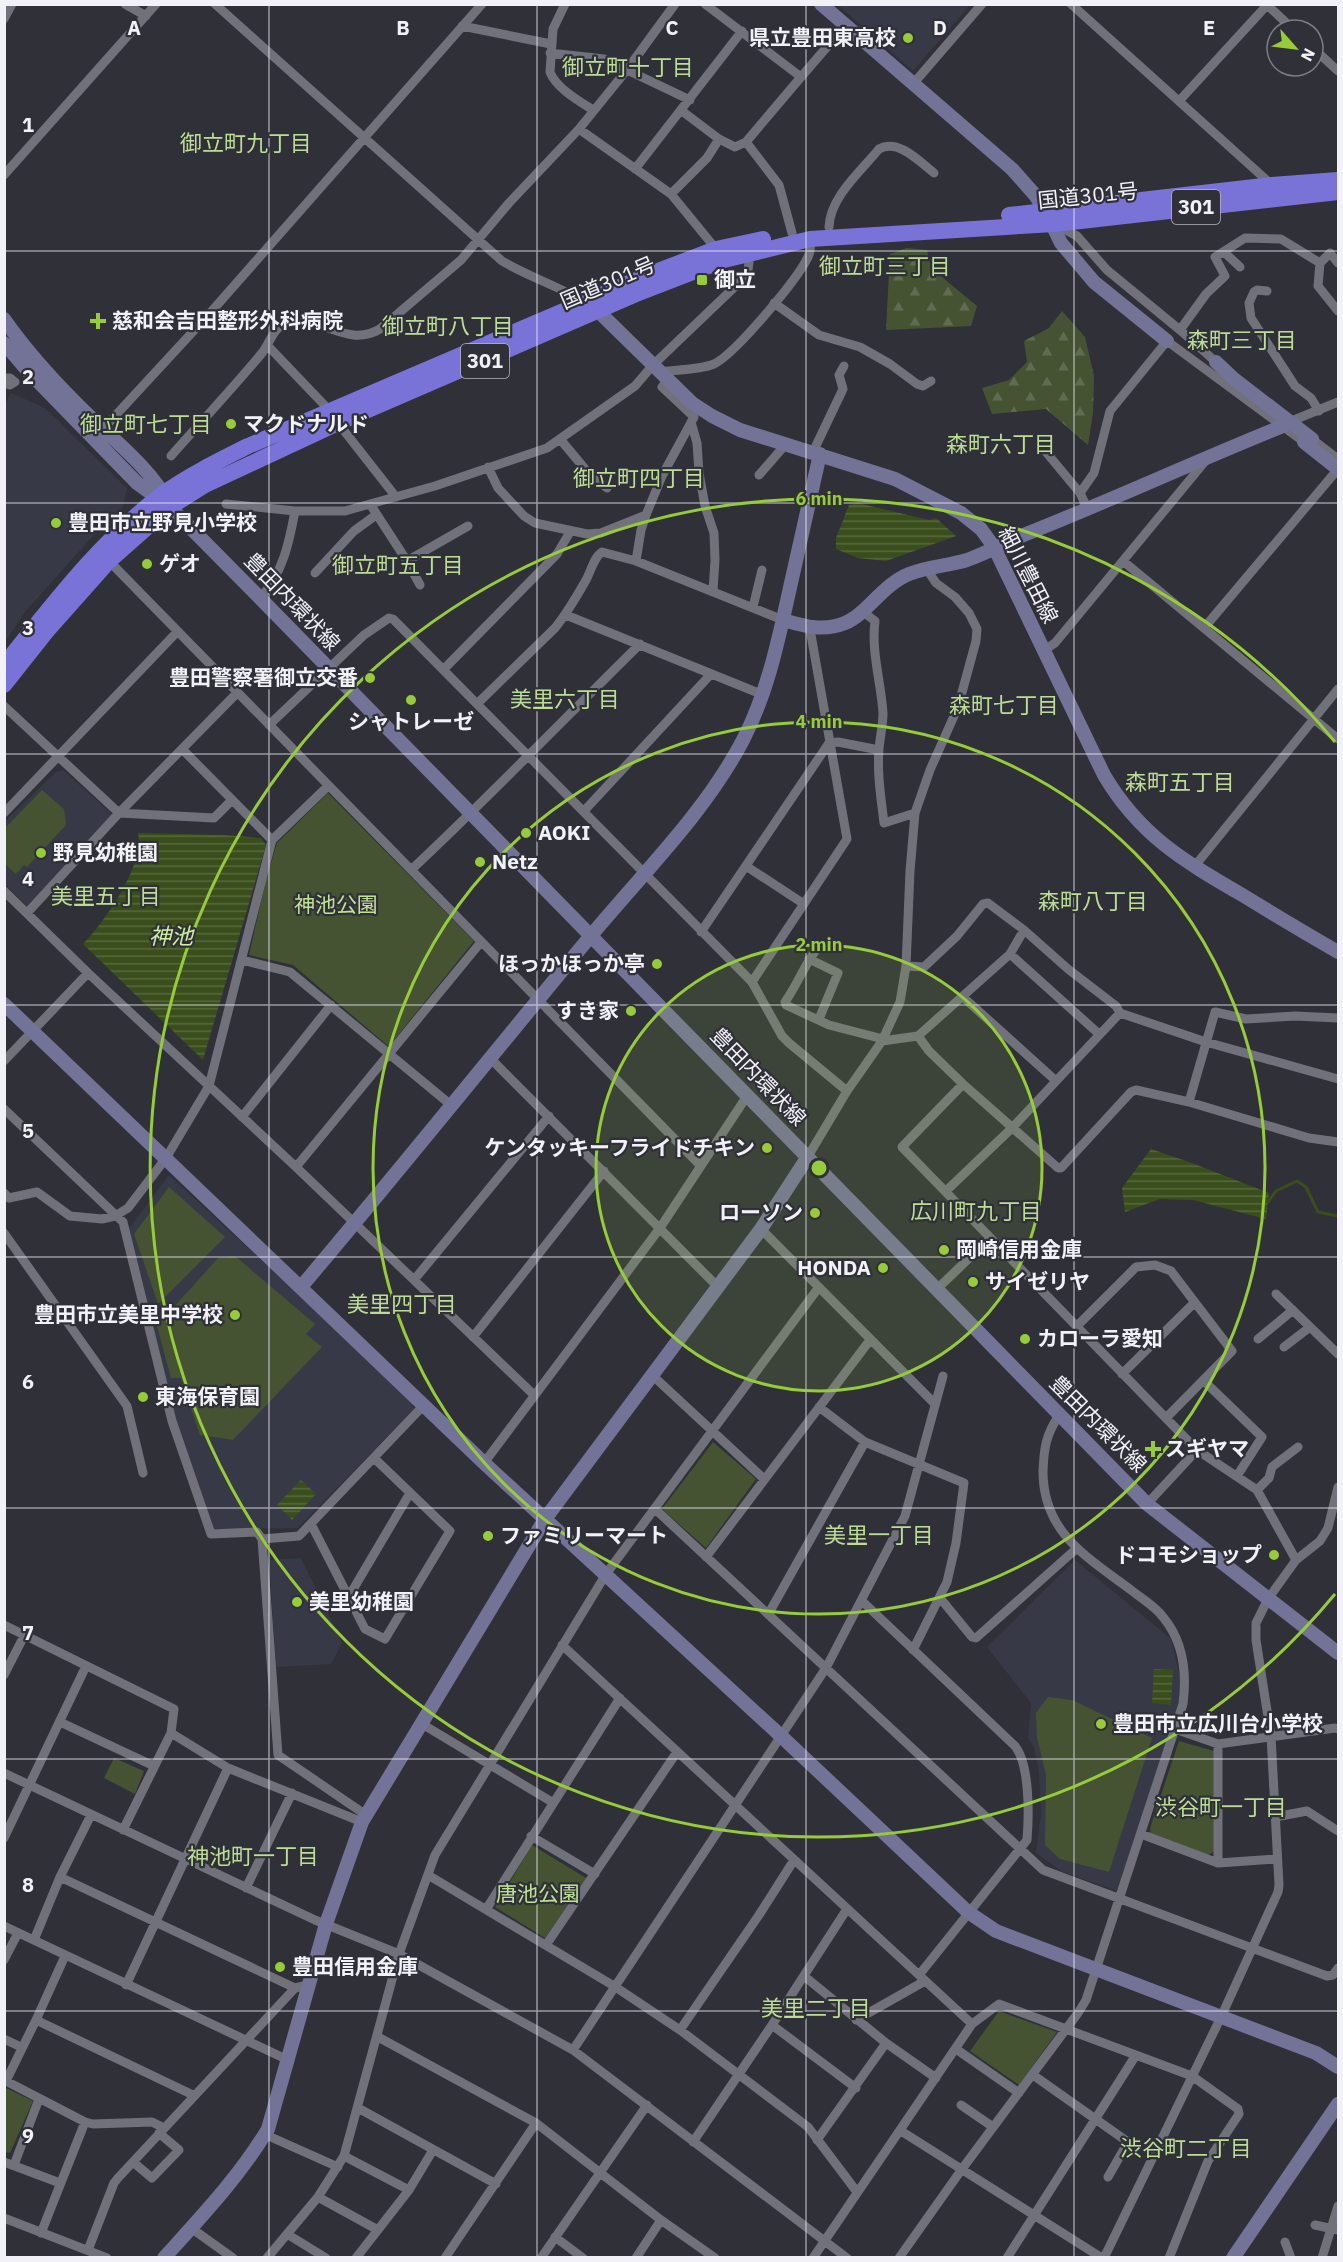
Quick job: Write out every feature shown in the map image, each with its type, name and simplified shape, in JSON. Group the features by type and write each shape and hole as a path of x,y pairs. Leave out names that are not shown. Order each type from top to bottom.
{"highway":[{"name":"国道301号","path":"593,307 650,274 716,249 792,233 829,227 1050,218 1272,185 1338,180"},
{"name":"国道301号","path":"4,685 46,632 164,500 198,471 248,446 334,418 593,307 641,292 713,264 810,239 1338,192"},
{"name":"国道301号","path":"4,664 69,583 129,522 164,500"}],"street":[{"path":"4,19 12,4"},
{"path":"125,4 146,16"},
{"path":"4,175 156,4"},
{"path":"215,4 363,138 510,266 565,290 593,307"},
{"path":"103,429 211,312 482,4"},
{"path":"565,4 553,29 550,72 552,78 593,110"},
{"path":"171,456 220,404 268,346 278,328 294,321 306,322 346,334 369,336 380,330 461,260 509,203 579,129 626,71 675,4"},
{"path":"705,4 801,77"},
{"path":"821,4 1012,170 1035,195 1050,218 1061,243 1094,282 1167,341 1338,459"},
{"path":"913,84 982,4"},
{"path":"1072,5 1272,185"},
{"path":"1179,100 1267,5 1281,18"},
{"path":"462,26 604,59 690,100"},
{"path":"682,111 720,139 735,147 746,142 845,26"},
{"path":"635,169 742,31"},
{"path":"1325,59 1338,71"},
{"path":"579,129 671,194 716,249"},
{"path":"671,194 707,158 720,139"},
{"path":"746,142 779,185 792,233"},
{"path":"829,227 829,214 848,186 885,145 899,147 934,173"},
{"path":"1050,218 1077,236 1107,270 1180,330 1286,424"},
{"path":"1180,330 1206,294 1225,276 1215,257 1245,238 1281,239 1320,263"},
{"path":"660,372 711,366 720,361 755,326 808,257 811,249 810,239"},
{"path":"1224,252 1240,267"},
{"path":"1338,263 1330,253 1320,263 1318,286 1338,311"},
{"path":"226,504 295,511 345,511 435,486 547,448 635,386 660,372 744,278 748,270 750,254"},
{"path":"1267,291 1254,292 1249,303 1251,318 1295,386 1311,398 1319,411"},
{"path":"774,303 819,335 860,347 890,364 917,384 923,386 931,381"},
{"name":"細川豊田線","path":"593,307 692,404 712,416 740,430 881,473 948,504 972,521 994,547 1114,792 1141,825 1165,847 1194,867 1338,952"},
{"path":"4,319 76,404 127,452 164,500"},
{"path":"1080,493 1094,473 1110,411 1167,341"},
{"path":"4,343 33,377 137,483 164,500"},
{"path":"268,346 334,418 396,497"},
{"path":"301,1287 644,874 712,789 728,765 743,739 771,667 783,620 817,453 843,388 839,375 844,366"},
{"path":"636,561 646,515 662,476 694,417 662,387 660,372"},
{"path":"4,378 10,378 15,382 10,386 4,383"},
{"path":"477,703 566,615 599,552 636,561 783,620 810,628 830,628 846,623 898,579 926,568 967,560 1338,402"},
{"path":"691,422 697,444 705,506 714,533 716,560 713,591"},
{"path":"560,439 590,475 607,488"},
{"path":"1204,628 1338,469 1308,440"},
{"path":"759,475 786,444"},
{"path":"1041,446 1080,493 1088,510"},
{"path":"1043,651 1055,643 1211,455"},
{"path":"488,467 498,488 524,516 535,523 570,532 602,533 646,515"},
{"name":"豊田内環状線","path":"164,500 1147,1504 1338,1653"},
{"path":"370,504 420,585"},
{"path":"260,598 288,551 295,511"},
{"path":"315,573 354,531 376,515"},
{"path":"407,561 468,526"},
{"path":"444,669 557,554 570,532"},
{"path":"109,561 700,1165"},
{"path":"1122,561 1338,739"},
{"path":"164,2258 253,2154 270,2122 288,2060 301,1986 364,1819 545,1520 761,1229 847,1091 883,1040 900,1002 906,966 915,813 930,770 958,707 976,642 977,629 969,613 955,597 936,583 926,568"},
{"path":"753,608 762,570"},
{"path":"862,611 875,621 872,642 879,673 883,715 878,779 884,823 915,813"},
{"path":"566,615 761,694"},
{"path":"269,725 364,635 389,618 395,620 752,982 782,1036 847,1091"},
{"path":"752,982 847,839 810,628"},
{"path":"4,813 177,632"},
{"path":"411,870 640,644"},
{"path":"584,811 711,674"},
{"path":"1194,867 1338,689"},
{"path":"28,912 119,813 237,693"},
{"path":"4,706 119,813 214,818 232,800"},
{"path":"701,932 829,743 838,742 879,750"},
{"path":"182,749 272,840"},
{"path":"4,1193 9,1198 37,1192 70,1216 102,1219 115,1216 128,1208 166,1158 209,1086 272,840 328,786"},
{"path":"746,866 804,904"},
{"path":"4,891 534,1395"},
{"path":"906,966 924,966 957,936 983,904 988,903 1116,1006 1120,1013 1206,1042 1338,1079"},
{"path":"816,950 785,1002 786,1005 829,1024 883,1040 918,1036 1010,954 1024,930"},
{"path":"296,1167 481,942"},
{"path":"1010,954 1099,1034"},
{"path":"809,959 838,974 819,1020"},
{"path":"242,960 290,972 451,1105"},
{"path":"4,1061 88,973"},
{"path":"963,997 1055,1080"},
{"path":"4,1004 484,1463 968,1912 996,1931 1316,2053 1338,2067"},
{"path":"242,1116 331,1005"},
{"path":"1189,1102 1215,1012 1246,1019 1295,1016 1338,1018"},
{"path":"946,1191 1012,1128 1120,1013"},
{"path":"918,1036 929,1051 963,1084 1055,1167 1060,1168 1131,1092 1140,1090 1189,1102 1309,1138 1338,1142"},
{"path":"490,1058 717,1287"},
{"path":"963,1084 902,1147 1197,1450 1257,1490 1296,1560"},
{"path":"484,1463 660,1228 747,1096"},
{"path":"4,1108 123,1222 172,1421 211,1534 257,1532 262,1539 278,1755 364,1819"},
{"path":"414,1280 549,1116"},
{"path":"473,1337 604,1171"},
{"path":"761,1229 934,1404"},
{"path":"4,1233 127,1406 142,1473"},
{"path":"936,1290 990,1238"},
{"path":"1077,1326 1136,1267 1155,1265 1171,1271 1232,1351 1166,1418"},
{"path":"267,2258 318,2197 344,2156 399,1954 435,1855 606,1574 819,1287"},
{"path":"1276,1293 1338,1354"},
{"path":"1122,1374 1194,1303"},
{"path":"1258,1339 1293,1310"},
{"path":"1284,1347 1310,1327"},
{"path":"706,1557 870,1340"},
{"path":"652,1375 764,1479"},
{"path":"573,2050 826,1668 905,1516 943,1376"},
{"path":"1204,1381 1262,1437 1237,1476"},
{"path":"262,1539 299,1536 424,1405"},
{"path":"819,1407 865,1442 961,1481 965,1486 947,1582 913,1650"},
{"path":"899,2258 1086,2000 1183,1704 1186,1673 1174,1633 1157,1610 1076,1549 1059,1529 1049,1511 1044,1488 1045,1445 1048,1432 1059,1415"},
{"path":"769,1613 865,1442"},
{"path":"1257,1490 1269,1478 1272,1467 1298,1447"},
{"path":"1147,1504 1197,1450"},
{"path":"311,1524 366,1629 385,1639 450,1531 374,1458"},
{"path":"901,2132 1103,2258 1221,2017 1278,1892 1271,1736 1255,1633 1256,1623 1268,1599 1296,1560 1320,1541 1328,1528 1338,1487"},
{"path":"348,1598 410,1493"},
{"path":"655,1509 1043,1870 1327,1976 1333,1975 1338,1968"},
{"path":"1328,1528 1338,1529"},
{"path":"940,1598 972,1637 976,1638 1076,1549"},
{"path":"856,2020 922,1978 968,1912 1027,1840 1028,1827 1026,1779 1020,1753 862,1601"},
{"path":"4,1625 174,1709 171,1733 123,1830"},
{"path":"4,1675 24,1636"},
{"path":"562,1645 972,2024"},
{"path":"4,1838 86,1666"},
{"path":"487,1908 552,1802 620,1698"},
{"path":"60,1722 154,1766"},
{"path":"422,1724 552,1802"},
{"path":"1175,1729 1218,1744 1338,1729"},
{"path":"171,1733 228,1768 364,1819"},
{"path":"1218,1744 1218,1863"},
{"path":"546,1945 677,1752"},
{"path":"126,1985 228,1768"},
{"path":"4,1773 184,1860 399,1954 573,2050 847,2258"},
{"path":"246,1888 292,1792"},
{"path":"1275,1817 1307,1811 1338,1831"},
{"path":"34,1940 60,1877 91,1815"},
{"path":"1141,1834 1218,1863 1277,1859"},
{"path":"531,1836 595,1874"},
{"path":"680,2030 794,1860"},
{"path":"428,1875 487,1908 614,1986 680,2030 808,2127 857,2193"},
{"path":"60,1877 155,1922 301,1986"},
{"path":"693,2142 772,2025 846,1909"},
{"path":"4,1926 288,2060"},
{"path":"4,1960 18,1933"},
{"path":"65,1956 6,2081 85,2122 93,2124 152,2122 179,2151 152,2178 133,2162"},
{"path":"804,1976 856,2020 936,2078"},
{"path":"83,2252 114,2183 193,2095 301,1986"},
{"path":"813,2258 901,2132 972,2024 999,2004 1192,2076 1238,2109 1239,2114 1208,2161 1169,2258"},
{"path":"36,2020 193,2095"},
{"path":"772,2025 856,2088"},
{"path":"378,2037 536,2123 661,2220 715,2258"},
{"path":"4,2039 21,2047"},
{"path":"818,2140 886,2043"},
{"path":"956,2049 1019,2093"},
{"path":"1007,2258 1136,2055"},
{"path":"1033,2075 1128,2142 1108,2177"},
{"path":"39,2099 9,2164 60,2183"},
{"path":"1233,2258 1338,2104"},
{"path":"541,2258 646,2105"},
{"path":"961,2105 993,2127"},
{"path":"358,2108 496,2184"},
{"path":"41,2233 85,2122"},
{"path":"445,2258 536,2123"},
{"path":"264,2134 338,2167"},
{"path":"359,2256 409,2190 433,2150"},
{"path":"344,2156 409,2190"},
{"path":"318,2197 378,2230"},
{"path":"1322,2258 1334,2229 1338,2206"},
{"path":"4,2218 83,2252 107,2258"},
{"path":"636,2258 661,2220"},
{"path":"1315,2225 1334,2229"},
{"path":"191,2228 233,2258"},
{"path":"287,2234 326,2258"},
{"path":"555,2237 583,2258"},
{"path":"1285,2242 1291,2258"}],"shaded area":[{"name":"県立豊田東高校","path":"838,5 970,5 913,71"},
{"name":"豊田市立野見小学校","path":"11,393 45,408 127,488 123,507 91,538 25,612 5,642 4,406"},
{"name":"野見幼稚園","path":"63,770 113,815 27,906 5,884 4,822 56,772"},
{"name":"豊田市立美里中学校","path":"169,1175 412,1400 414,1409 298,1528 213,1529 175,1422 128,1230"},
{"name":"美里幼稚園","path":"301,1558 342,1643 331,1664 276,1667 269,1560"},
{"name":"豊田市立広川台小学校","path":"1075,1560 1171,1639 1181,1681 1178,1710 1117,1891 1061,1871 1036,1853 1041,1814 1039,1771 1034,1748 1028,1737 1031,1703 987,1647"}],"green space":[{"path":"907,248 927,250 931,268 977,306 971,326 886,330 890,254"},
{"path":"1062,311 1085,337 1094,376 1093,413 1088,445 1046,409 992,414 982,388 1009,380 1027,362 1024,341 1049,328"},
{"path":"42,790 64,809 66,825 27,867 24,865 16,874 5,864 5,828"},
{"name":"神池公園","path":"328,793 474,941 390,1045 387,1045 293,965 249,955 277,843"},
{"path":"169,1187 225,1237 158,1304 134,1234"},
{"path":"235,1256 315,1324 306,1334 322,1347 233,1440 200,1435 181,1378 171,1378 157,1326 218,1258"},
{"path":"713,1442 756,1479 706,1548 662,1509"},
{"path":"1048,1697 1072,1700 1152,1738 1109,1872 1060,1859 1045,1845 1046,1775 1037,1737 1036,1713"},
{"path":"1179,1741 1214,1751 1215,1851 1208,1855 1151,1833 1150,1828"},
{"path":"114,1758 144,1771 135,1794 104,1778"},
{"name":"唐池公園","path":"532,1845 586,1878 545,1938 495,1907"},
{"path":"999,2011 1057,2032 1019,2085 970,2051"},
{"path":"4,2087 33,2101 10,2153 5,2152"}],"water":[{"path":"858,503 929,520 936,518 956,536 886,561 858,558 836,549 836,538 849,505"},
{"name":"神池","path":"138,833 261,838 266,845 203,1060 83,944 102,922 129,876 139,846"},
{"path":"1151,1149 1269,1193 1266,1219 1193,1200 1160,1199 1125,1212 1122,1188"},
{"path":"301,1480 316,1494 292,1520 277,1505"},
{"path":"1154,1669 1173,1670 1171,1705 1152,1703"}],"waterway":[{"path":"1268,1202 1276,1191 1297,1181 1306,1187 1318,1212 1338,1216"}],"place":[{"name":"県立豊田東高校","path":"908,38"},
{"name":"御立","path":"702,280"},
{"name":"慈和会吉田整形外科病院","path":"98,321"},
{"name":"マクドナルド","path":"231,424"},
{"name":"豊田市立野見小学校","path":"56,523"},
{"name":"ゲオ","path":"147,564"},
{"name":"豊田警察署御立交番","path":"370,678"},
{"name":"シャトレーゼ","path":"411,700"},
{"name":"AOKI","path":"526,833"},
{"name":"野見幼稚園","path":"41,853"},
{"name":"Netz","path":"480,862"},
{"name":"ほっかほっか亭","path":"657,964"},
{"name":"すき家","path":"631,1011"},
{"name":"ケンタッキーフライドチキン","path":"767,1148"},
{"name":"ローソン","path":"815,1213"},
{"name":"岡崎信用金庫","path":"944,1250"},
{"name":"HONDA","path":"883,1268"},
{"name":"サイゼリヤ","path":"973,1282"},
{"name":"豊田市立美里中学校","path":"235,1315"},
{"name":"カローラ愛知","path":"1025,1339"},
{"name":"東海保育園","path":"143,1397"},
{"name":"スギヤマ","path":"1153,1449"},
{"name":"ファミリーマート","path":"488,1536"},
{"name":"ドコモショップ","path":"1274,1555"},
{"name":"美里幼稚園","path":"297,1602"},
{"name":"豊田市立広川台小学校","path":"1101,1724"},
{"name":"豊田信用金庫","path":"280,1967"}],"district":[{"name":"御立町十丁目","path":"628,67"},
{"name":"御立町九丁目","path":"246,143"},
{"name":"御立町三丁目","path":"885,266"},
{"name":"御立町八丁目","path":"448,326"},
{"name":"森町三丁目","path":"1242,340"},
{"name":"御立町七丁目","path":"146,424"},
{"name":"森町六丁目","path":"1001,444"},
{"name":"御立町四丁目","path":"639,478"},
{"name":"御立町五丁目","path":"398,565"},
{"name":"美里六丁目","path":"565,699"},
{"name":"森町七丁目","path":"1004,705"},
{"name":"森町五丁目","path":"1180,782"},
{"name":"美里五丁目","path":"106,896"},
{"name":"森町八丁目","path":"1093,901"},
{"name":"広川町九丁目","path":"976,1211"},
{"name":"美里四丁目","path":"402,1304"},
{"name":"美里一丁目","path":"879,1535"},
{"name":"渋谷町一丁目","path":"1221,1807"},
{"name":"神池町一丁目","path":"253,1856"},
{"name":"美里二丁目","path":"816,2008"},
{"name":"渋谷町二丁目","path":"1186,2148"}]}
